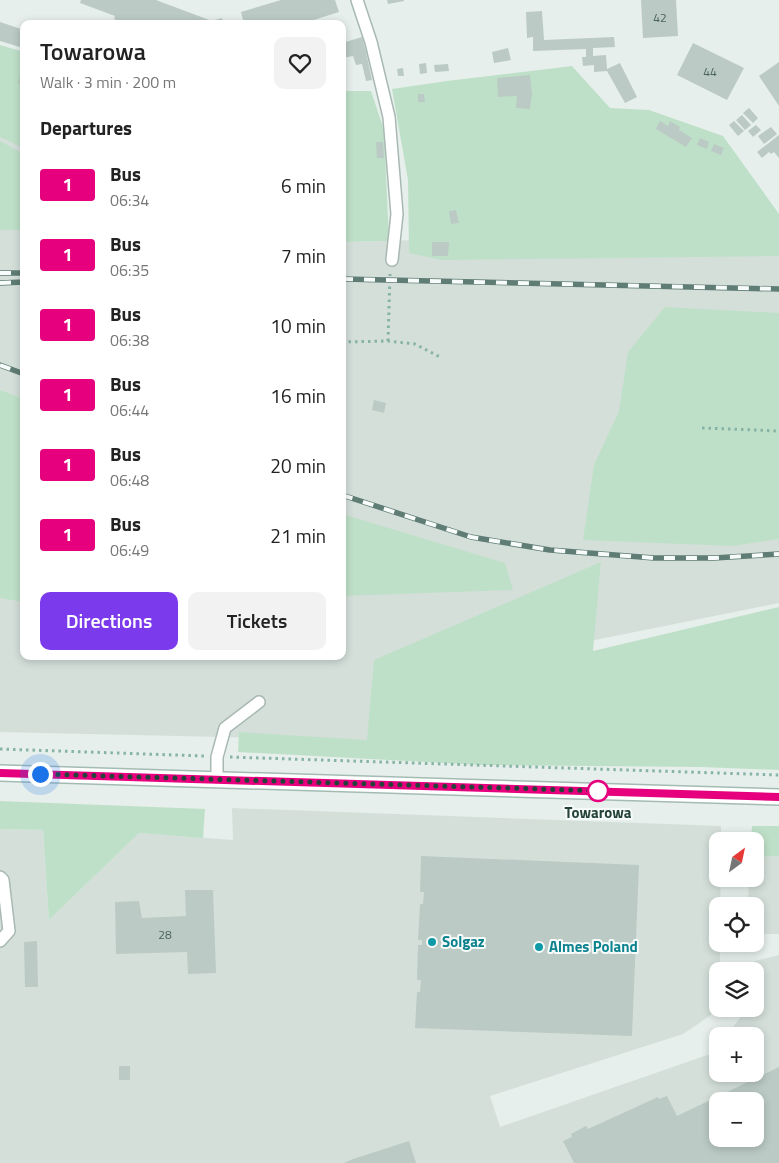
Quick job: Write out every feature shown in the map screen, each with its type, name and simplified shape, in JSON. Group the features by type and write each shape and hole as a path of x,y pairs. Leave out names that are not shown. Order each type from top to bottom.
{"main road":[{"path":"0,773 779,797"}],"lane":[{"path":"357,0 371,42 389,117 397,214 392,260"},
{"path":"217,779 217,756 224,728 259,702"},
{"path":"0,877 3,880 9,931 0,940"}],"path":[{"path":"388,341 392,260"},
{"path":"346,342 388,341 415,344 440,357"},
{"path":"702,428 779,431"},
{"path":"0,749 779,775"}],"shaded area":[{"path":"0,133 20,143 20,660 346,660 346,242 539,237 779,252 779,603 506,658 496,743 0,732"},
{"path":"232,808 721,826 721,832 709,832 709,888 721,888 720,897 709,897 709,952 720,952 720,962 709,962 709,1016 683,1034 490,1096 500,1127 709,1054 709,1082 764,1082 764,1027 733,1027 741,1017 764,1017 764,962 751,962 779,955 779,1163 0,1163 0,829 43,830 49,920 139,833 233,840"},
{"path":"779,856 779,934 764,933 764,897 748,897 749,888 764,888 764,857"}],"green space":[{"path":"0,45 20,51 20,146 0,137"},
{"path":"572,66 610,108 649,110 723,136 779,214 779,256 441,260 409,253 408,180 392,89"},
{"path":"346,91 371,91 384,130 389,241 346,242"},
{"path":"0,141 20,152 20,230 0,230"},
{"path":"665,307 779,313 779,539 732,546 583,540 594,465 619,411 628,352"},
{"path":"0,390 20,398 20,601 0,598"},
{"path":"346,515 505,563 513,590 346,596"},
{"path":"601,562 593,651 779,607 779,770 701,767 482,765 238,752 239,732 367,740 374,660"},
{"path":"0,801 205,809 203,838 139,833 49,920 43,830 0,829"},
{"path":"752,826 779,826 779,856 764,857 764,832 752,832"}],"building":[{"path":"81,0 156,0 209,20 116,20 114,19 115,16 80,3"},
{"path":"281,0 335,0 339,12 314,20 243,20 241,12"},
{"path":"387,0 404,0 404,1 388,4"},
{"path":"641,0 676,0 678,36 643,38"},
{"path":"542,11 544,40 614,37 615,47 593,48 593,56 606,55 607,69 620,63 637,97 625,103 607,71 594,72 594,65 583,66 582,57 586,57 586,49 533,51 533,37 527,38 526,12"},
{"path":"0,22 20,29 20,47 0,41"},
{"path":"362,37 372,80 366,81 362,64 356,65 353,56 346,57 346,42"},
{"path":"693,43 744,68 727,100 677,75"},
{"path":"508,48 511,60 494,63 492,52"},
{"path":"779,62 779,106 759,76"},
{"path":"426,63 427,73 420,74 419,64"},
{"path":"448,64 449,71 435,72 434,65"},
{"path":"403,68 404,76 398,76 397,69"},
{"path":"530,75 532,94 530,109 516,108 517,96 498,97 497,78"},
{"path":"418,94 424,94 425,102 418,102"},
{"path":"749,108 758,118 753,123 743,113"},
{"path":"742,115 751,125 745,130 736,120"},
{"path":"660,121 668,126 670,121 680,127 679,130 692,138 686,147 656,129"},
{"path":"734,121 744,131 738,136 729,125"},
{"path":"756,125 761,130 753,137 748,131"},
{"path":"771,127 777,134 764,144 758,136"},
{"path":"779,135 779,158 774,152 771,154 769,152 762,158 757,152"},
{"path":"700,138 709,142 707,149 697,145"},
{"path":"376,142 383,142 384,158 377,158"},
{"path":"714,144 724,148 721,155 711,151"},
{"path":"456,210 459,223 451,224 449,211"},
{"path":"432,242 449,242 448,256 432,256"},
{"path":"374,400 386,403 384,413 372,410"},
{"name":"Almes Poland","path":"421,856 639,865 632,1036 415,1028 417,992 420,992 421,980 417,980 418,945 422,945 422,940 418,940 420,904 423,904 424,892 420,892"},
{"path":"185,890 213,890 216,973 188,974 187,952 116,954 115,902 139,901 142,918 186,916"},
{"path":"37,941 38,987 25,987 24,942"},
{"path":"119,1066 130,1066 130,1080 119,1080"},
{"path":"779,1067 779,1163 574,1163 563,1141 572,1137 571,1134 586,1126 588,1129 658,1097 659,1099 667,1096 677,1116 709,1101 709,1147 764,1147 764,1092 727,1092 748,1082 764,1082 764,1074"},
{"path":"409,1141 416,1163 344,1163 353,1159"}],"railway":[{"path":"0,273 20,273"},
{"path":"346,279 779,289"},
{"path":"0,283 20,282"},
{"path":"0,365 20,372"},
{"path":"346,496 471,537 550,550 654,558 714,558 779,554"}],"bus line":[{"name":"1","path":"0,773 779,797"}],"place":[{"name":"Towarowa","path":"598,791"},
{"name":"Solgaz","path":"432,942"},
{"name":"Almes Poland","path":"539,947"}],"route":[{"path":"40,774 606,791 598,791"}]}
